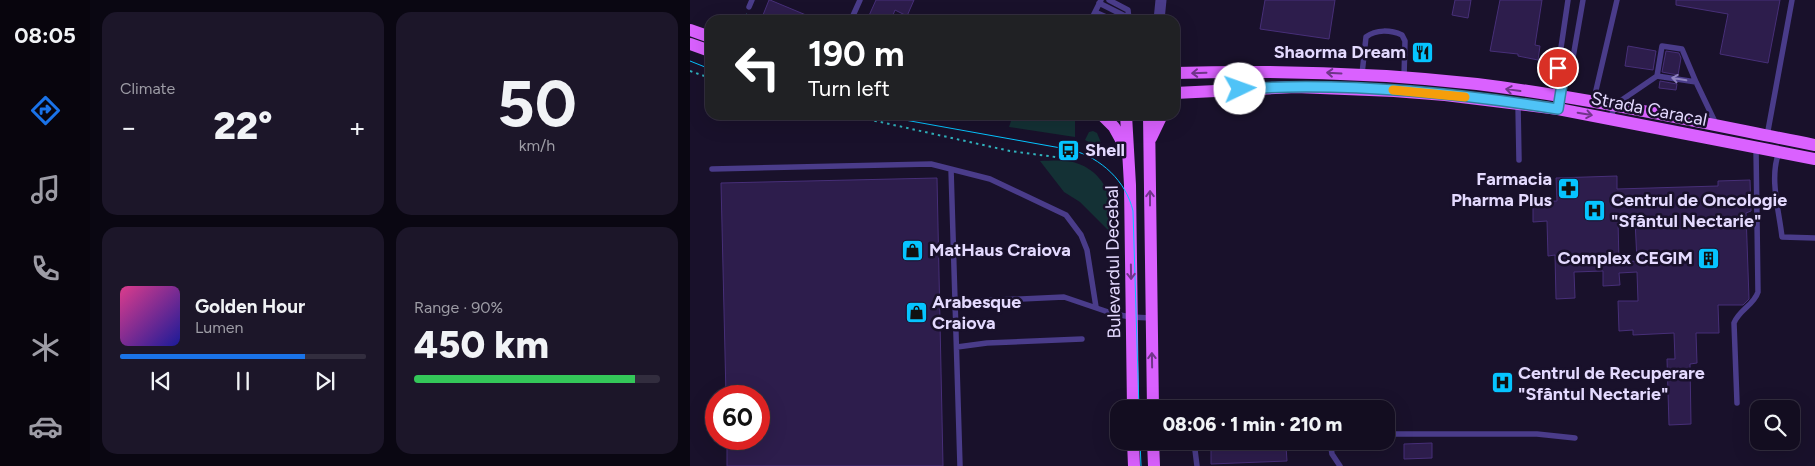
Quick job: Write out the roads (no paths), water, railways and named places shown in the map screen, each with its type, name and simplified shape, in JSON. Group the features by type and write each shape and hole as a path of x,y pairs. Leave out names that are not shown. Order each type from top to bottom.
{"main road":[{"path":"690,30 705,35"},
{"path":"690,44 705,49"},
{"name":"Strada Caracal","path":"1180,74 1322,72 1477,84 1593,103 1612,112 1717,126 1815,145"},
{"name":"Strada Caracal","path":"1180,93 1296,87 1394,90 1518,103 1560,97 1756,148 1815,159"},
{"path":"1180,101 1223,91"},
{"path":"1106,120 1118,133 1129,156"},
{"name":"Bulevardul Decebal","path":"1126,120 1129,156 1133,400"},
{"name":"Bulevardul Decebal","path":"1149,120 1153,400"},
{"path":"1150,141 1160,120"},
{"path":"1133,450 1134,466"},
{"path":"1154,450 1154,466"}],"street":[{"path":"1160,15 1161,0"}],"lane":[{"path":"749,8 752,0"},
{"path":"853,15 860,0"},
{"path":"1109,0 1128,10 1129,15"},
{"path":"1560,97 1558,68 1568,0"},
{"path":"1560,97 1571,69 1583,0"},
{"path":"1593,103 1617,0"},
{"path":"1768,136 1792,0"},
{"path":"1094,15 1100,2 1122,15"},
{"path":"1095,12 1102,15"},
{"path":"1362,74 1366,37 1377,31 1402,35 1405,41 1404,77"},
{"path":"1612,112 1657,76 1662,46 1682,48 1717,126"},
{"path":"1365,50 1404,55"},
{"path":"1657,76 1696,82"},
{"path":"1518,103 1519,160"},
{"path":"1737,403 1734,323 1736,317 1756,298 1758,292 1756,148"},
{"path":"1779,152 1775,162 1774,175 1782,237 1815,238"},
{"path":"712,169 931,164 990,179 1066,215 1081,235 1087,250 1096,307"},
{"path":"951,169 960,466"},
{"path":"955,302 1064,296 1114,314 1151,318"},
{"path":"956,347 988,342 1082,339"},
{"path":"1395,434 1537,434 1575,438"},
{"path":"1195,450 1197,466"},
{"path":"1331,450 1340,466"}],"tram line":[{"path":"690,61 705,67"},
{"path":"905,120 1072,150 1093,159 1111,172 1125,190 1133,211 1139,400"},
{"path":"1140,450 1141,466"}],"place":[{"name":"Shaorma Dream","path":"1422,52"},
{"name":"Shell","path":"1069,150"},
{"name":"Farmacia Pharma Plus","path":"1568,189"},
{"name":"Centrul de Oncologie \"Sfântul Nectarie\"","path":"1595,210"},
{"name":"MatHaus Craiova","path":"913,250"},
{"name":"Complex CEGIM","path":"1709,258"},
{"name":"Arabesque Craiova","path":"916,312"},
{"name":"Centrul de Recuperare \"Sfântul Nectarie\"","path":"1502,383"}]}
